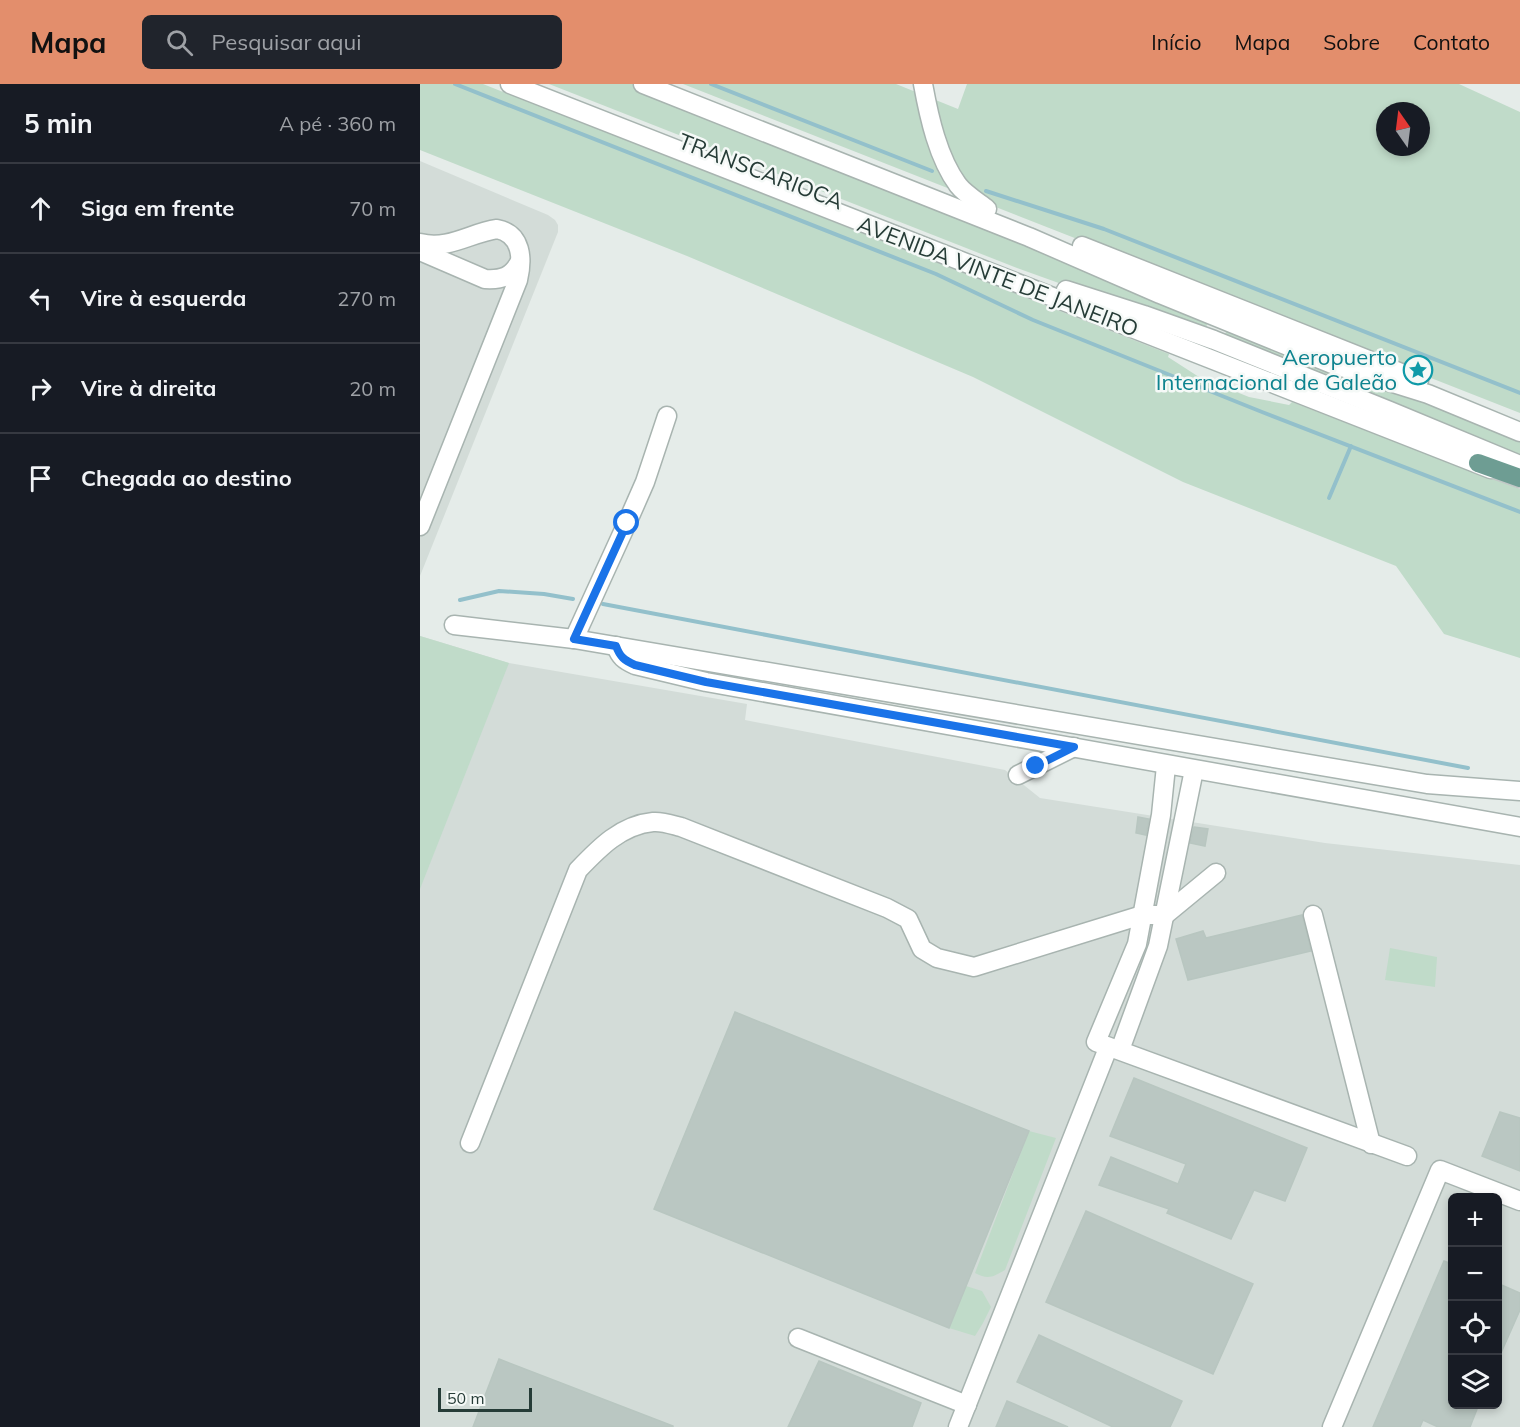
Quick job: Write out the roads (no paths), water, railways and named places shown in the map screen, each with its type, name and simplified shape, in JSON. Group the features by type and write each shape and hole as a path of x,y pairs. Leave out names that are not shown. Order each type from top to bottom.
{"main road":[{"path":"1478,463 1520,479"}],"street":[{"name":"AVENIDA VINTE DE JANEIRO","path":"510,84 1478,463"},
{"name":"TRANSCARIOCA","path":"539,84 1075,293 1214,340 1520,465"},
{"name":"TRANSCARIOCA","path":"643,84 1029,237 1222,320 1332,364 1428,394 1520,432"},
{"path":"670,84 1337,346 1520,422"},
{"path":"923,84 945,163 959,186 987,209"},
{"path":"420,243 448,244 497,229 508,233 520,250 518,280 420,526"},
{"path":"420,251 485,279 496,280 511,275 520,261"},
{"path":"1316,400 1261,368 1223,351 1214,340 1213,329 1222,320 1234,317 1280,335 1337,346"},
{"path":"574,639 632,513 667,416"},
{"path":"454,626 574,639 1427,784 1520,791"},
{"path":"616,646 619,655 624,660 652,671 706,682 1074,747 1166,766 1520,827"},
{"path":"1018,775 1074,747"},
{"path":"1108,1047 1137,944 1162,803 1166,766"},
{"path":"958,1427 1108,1047 1158,946 1194,770"},
{"path":"1162,803 1186,807"},
{"path":"470,1143 578,870 602,844 627,829 654,822 681,827 876,904 908,919 922,949 937,958 974,967 1142,915 1165,915 1216,873"},
{"path":"1153,858 1175,862"},
{"path":"1313,915 1371,1144"},
{"path":"1108,1047 1407,1156"},
{"path":"1332,1427 1440,1170 1520,1201"},
{"path":"798,1338 967,1405"},
{"path":"1346,1427 1358,1369"}],"waterway":[{"path":"455,84 936,274 1033,320 1520,512"},
{"path":"711,84 932,171"},
{"path":"986,191 1104,229 1520,393"},
{"path":"1329,498 1351,446"},
{"path":"460,600 499,591 544,594 573,599"},
{"path":"603,604 1468,768"}],"place":[{"name":"Aeropuerto Internacional de Galeão","path":"1418,370"}]}
